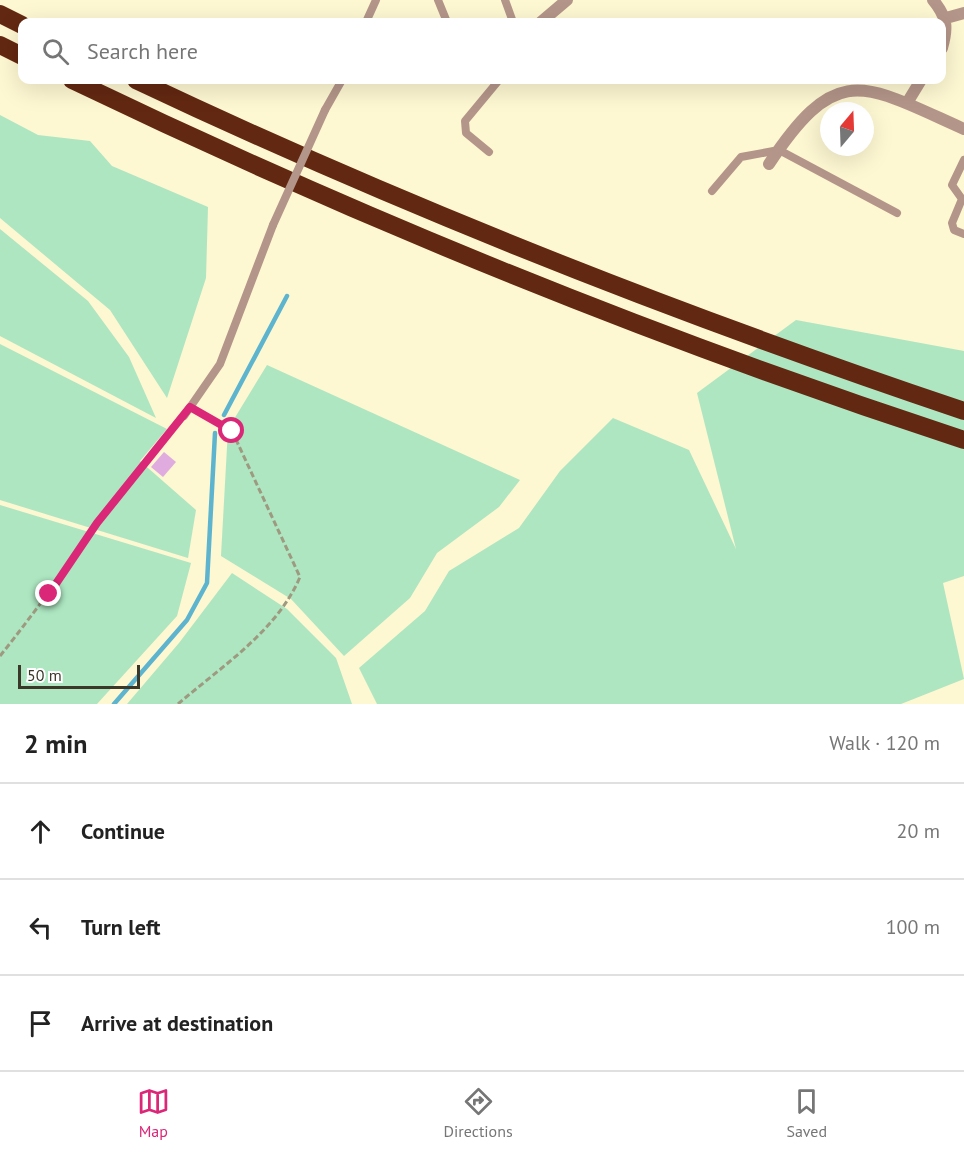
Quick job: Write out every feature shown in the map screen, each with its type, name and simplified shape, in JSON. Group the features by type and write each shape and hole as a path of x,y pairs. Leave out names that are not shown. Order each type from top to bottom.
{"highway":[{"path":"0,14 18,23"},
{"path":"0,45 18,54"},
{"path":"81,84 282,177 582,303 790,380 964,440"},
{"path":"145,84 363,182 571,268 779,347 964,411"}],"street":[{"path":"547,18 567,0"},
{"path":"933,0 946,18 946,31"},
{"path":"946,18 964,13"},
{"path":"907,103 919,84"},
{"path":"769,164 806,115 826,97 842,91 859,88 907,103 964,129"}],"lane":[{"path":"368,18 376,0"},
{"path":"438,0 445,18"},
{"path":"505,0 512,18"},
{"path":"184,416 220,364 273,225 325,110 340,84"},
{"path":"489,152 466,133 465,121 496,84"},
{"path":"712,191 741,157 779,150 897,213"},
{"path":"964,160 952,185 962,199 952,222 954,230 964,234"}],"path":[{"path":"178,704 277,618 291,599 300,577 232,431 190,407"},
{"path":"0,656 49,594 97,523 184,416"}],"green space":[{"path":"0,115 38,135 90,141 112,166 208,207 206,278 167,398 110,310 0,218"},
{"path":"0,229 88,301 129,357 156,418 0,336"},
{"path":"796,320 964,351 964,576 943,583 964,679 901,704 377,704 359,668 425,611 449,571 519,528 560,471 613,418 689,450 736,549 697,393"},
{"path":"0,344 167,429 140,461 196,510 188,558 0,500"},
{"path":"267,365 520,480 499,507 437,553 410,598 344,656 291,599 221,556 228,429"},
{"path":"0,505 191,563 177,616 97,704 0,704"},
{"path":"232,573 287,609 336,658 352,704 127,704 179,643"}],"building":[{"path":"164,452 176,462 163,477 151,467"}],"waterway":[{"path":"224,415 287,296"},
{"path":"114,704 187,620 207,583 215,433"}],"route":[{"path":"49,594 97,523 190,407 232,431"}]}
